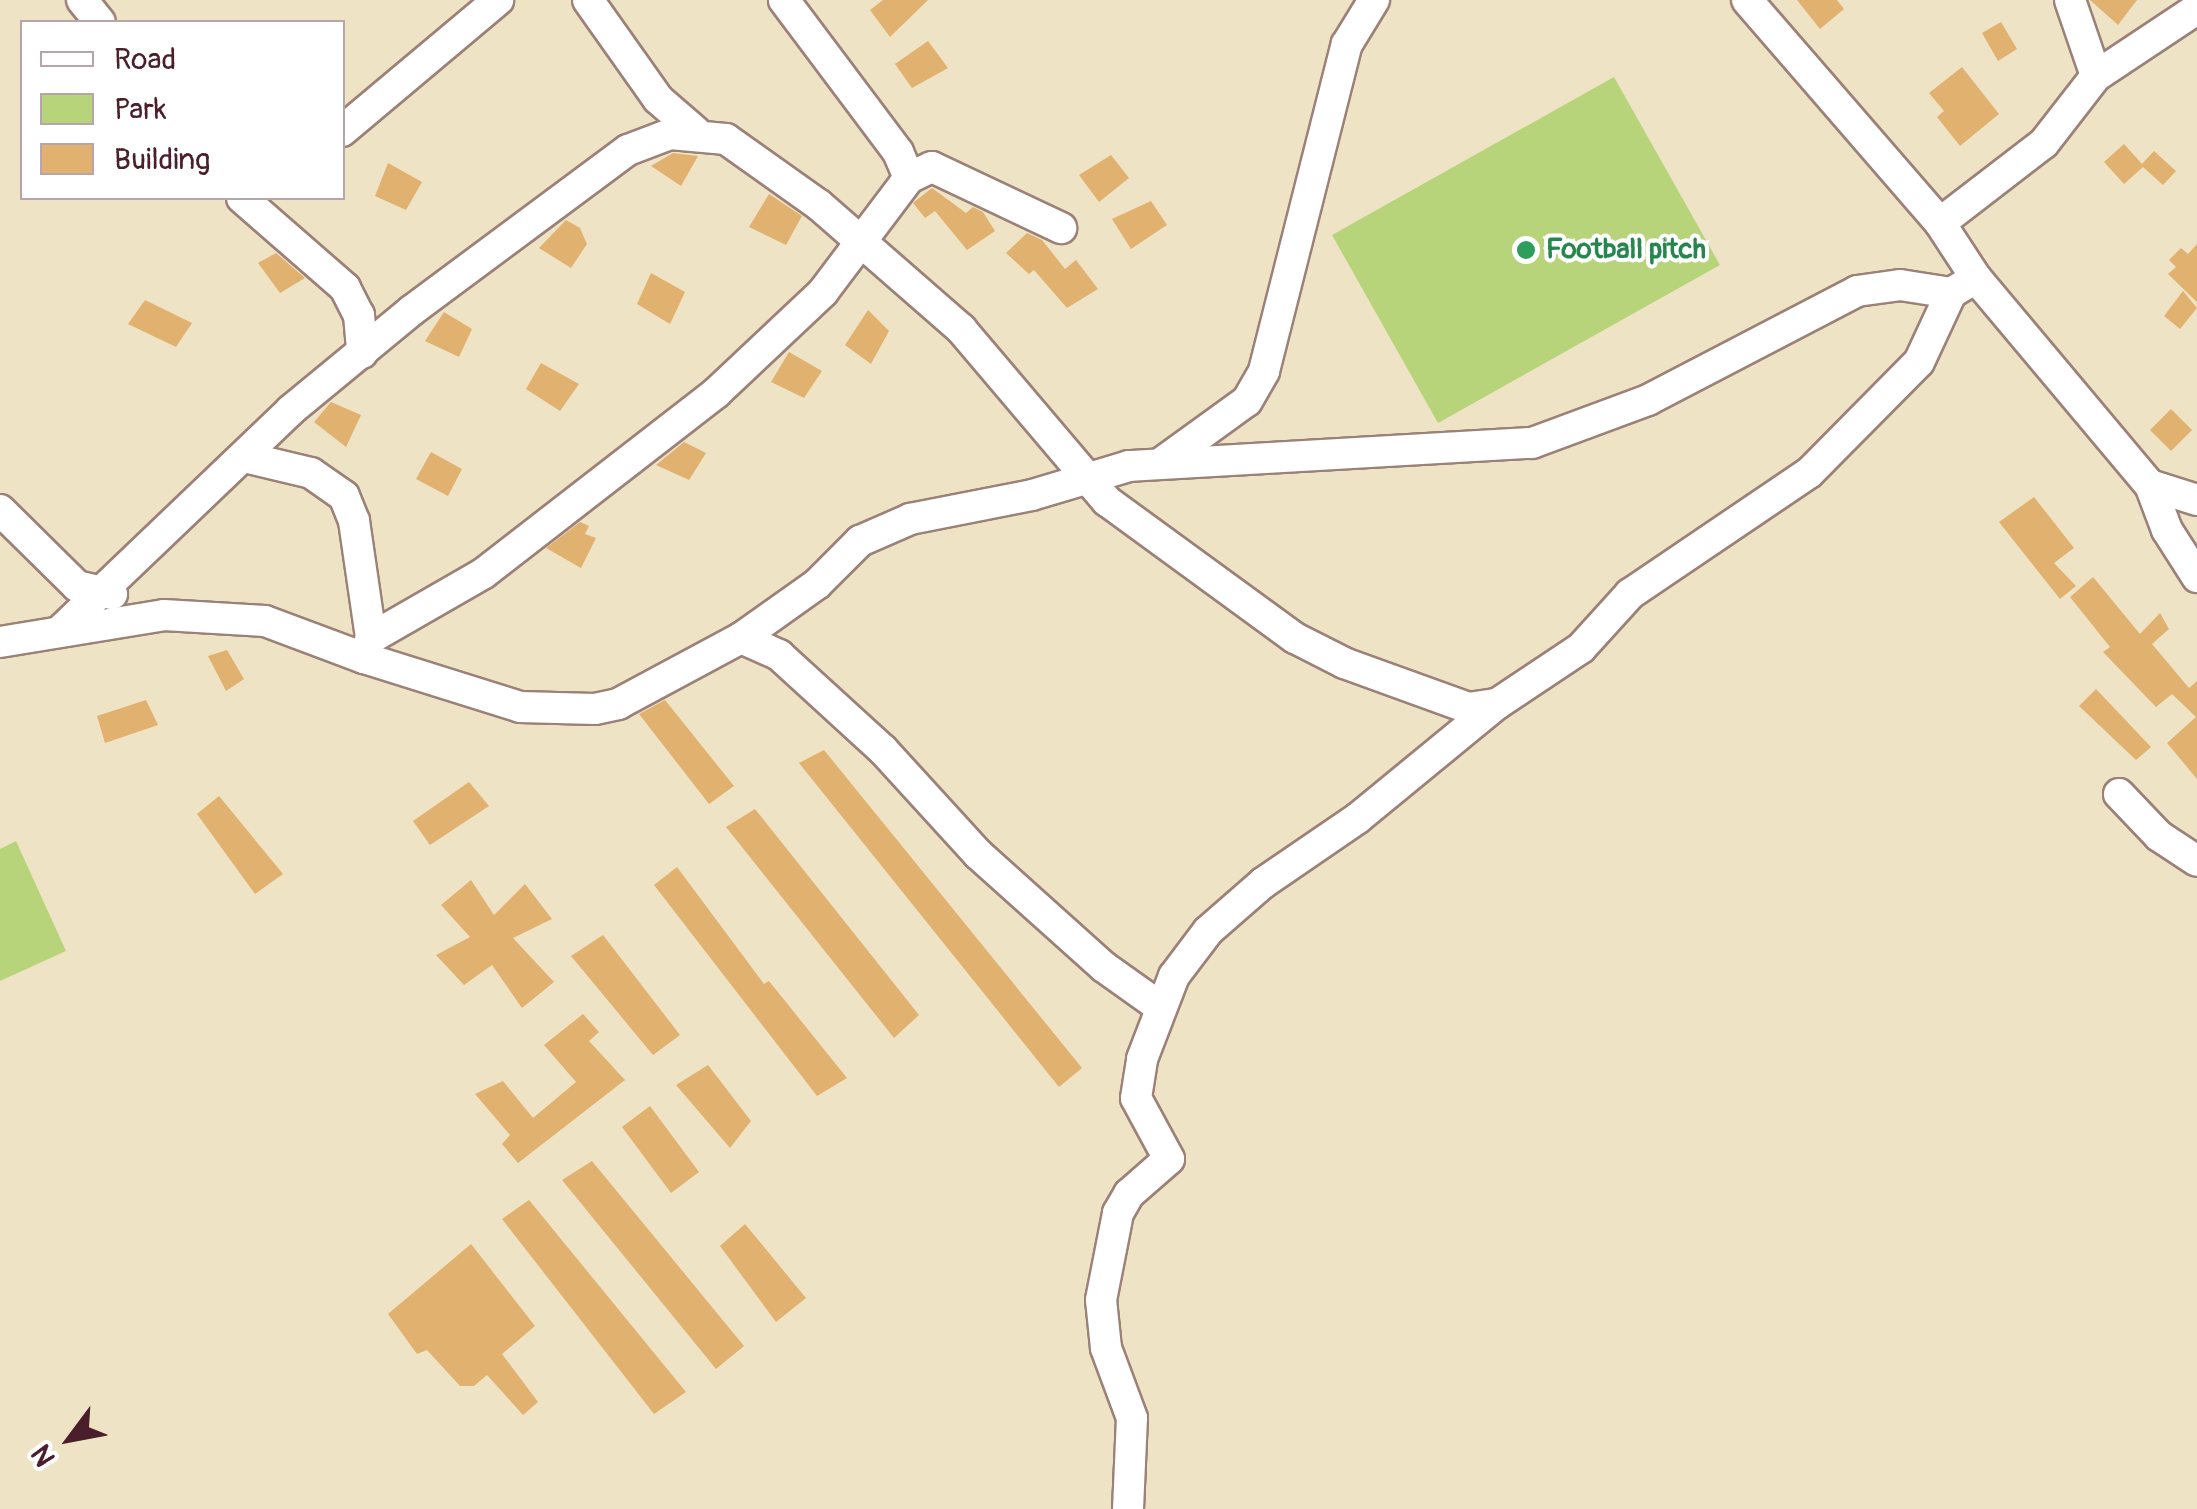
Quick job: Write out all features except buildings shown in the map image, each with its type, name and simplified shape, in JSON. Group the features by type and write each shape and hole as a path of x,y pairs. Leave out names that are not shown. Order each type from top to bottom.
{"street":[{"path":"82,0 98,20"},
{"path":"345,128 498,0"},
{"path":"588,0 658,98 695,131 752,156 907,282 984,354 1120,511 1324,655 1452,704 1497,704"},
{"path":"784,0 898,152 909,178"},
{"path":"1162,462 1247,401 1264,371 1347,44 1374,0"},
{"path":"1748,0 1940,222 1964,286 2150,485 2167,530 2197,577"},
{"path":"2070,0 2096,76"},
{"path":"1940,222 2044,143 2096,76 2197,9"},
{"path":"643,140 658,98"},
{"path":"62,629 244,456 411,311 643,140 695,131"},
{"path":"368,648 432,608 716,394 822,292 863,244 909,178 932,167 1061,228"},
{"path":"254,202 335,276 354,301 362,353"},
{"path":"822,292 860,279 907,282"},
{"path":"0,642 164,615 265,622 368,648 520,707 574,711 618,704 741,638 878,532 1162,462 1532,444 1648,400 1857,292 1900,284 1964,286"},
{"path":"1128,1509 1132,1418 1106,1348 1100,1300 1118,1212 1128,1194 1169,1159 1136,1098 1160,1007 1174,976 1208,931 1497,704 1580,648 1630,594 1809,474 1918,362 1964,286"},
{"path":"354,301 379,311 411,311"},
{"path":"244,456 311,474 344,496 354,521 368,648"},
{"path":"2150,485 2197,500"},
{"path":"0,510 72,582 100,596 148,602 164,615"},
{"path":"741,638 778,655 883,750 978,854 1104,966 1160,1007"},
{"path":"2118,794 2159,836 2197,861"}],"green space":[{"name":"Football pitch","path":"1614,77 1720,265 1438,423 1332,235"},
{"path":"16,841 66,951 0,981 0,849"}],"place":[{"name":"Football pitch","path":"1526,250"}]}
